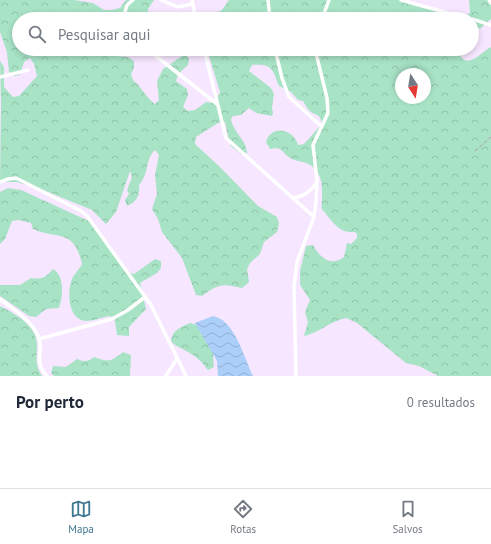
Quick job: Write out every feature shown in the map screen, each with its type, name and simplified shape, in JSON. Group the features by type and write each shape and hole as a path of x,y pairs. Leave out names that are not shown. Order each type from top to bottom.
{"street":[{"path":"125,12 127,5 133,0"},
{"path":"161,0 178,7 192,2 194,12"},
{"path":"268,0 269,12"},
{"path":"325,12 329,0"},
{"path":"401,0 445,12"},
{"path":"479,21 491,25"},
{"path":"156,56 217,104"},
{"path":"206,56 226,138 314,217"},
{"path":"276,56 289,96 321,126"},
{"path":"296,376 294,286 297,262 314,217 317,181 313,145 321,126 327,117 328,103 317,56"},
{"path":"0,77 28,70"},
{"path":"0,182 16,178 84,213 145,297 176,360 186,376"},
{"path":"294,198 310,191 317,181"},
{"path":"39,339 112,319 128,310 145,297"},
{"path":"0,299 33,326 39,339 39,364 41,370 47,376"},
{"path":"166,376 176,360"}],"path":[{"path":"475,151 491,137"}],"green space":[{"path":"0,0 74,0 93,3 104,10 111,10 120,8 126,0 154,0 148,9 148,12 12,12 12,56 128,57 134,61 134,68 131,74 133,80 155,104 159,100 157,81 163,69 182,56 187,56 189,59 188,65 178,74 176,81 187,89 188,95 183,107 188,111 195,110 206,102 214,103 220,92 209,56 461,56 464,60 468,61 479,56 491,47 491,376 438,376 419,366 406,363 357,323 346,318 304,336 308,322 305,312 310,300 300,285 300,271 306,246 313,245 319,254 326,260 335,261 344,257 347,243 351,244 357,238 357,234 355,232 338,228 322,210 322,187 318,172 309,164 290,158 280,149 270,149 266,142 269,136 273,133 282,131 292,135 298,145 304,144 322,124 319,117 310,111 303,101 298,100 291,92 279,86 273,72 268,67 264,65 252,65 249,71 271,88 274,94 272,116 256,113 249,108 241,115 233,116 231,119 234,128 246,148 247,153 242,155 231,146 225,122 218,123 196,137 195,144 258,206 277,217 279,223 277,232 264,242 260,254 250,263 247,269 249,282 242,288 230,285 220,286 212,289 202,296 196,295 182,258 162,232 158,219 152,209 157,194 155,175 159,155 155,150 150,158 144,177 139,185 137,198 127,206 125,200 129,194 127,190 132,177 130,171 116,212 106,224 92,210 48,192 17,182 0,183 0,61 4,67 4,87 13,97 19,96 37,76 34,64 30,58 24,62 20,75 14,76 9,72 7,52 0,32"},
{"path":"229,0 404,0 417,6 443,12 218,12 222,10"},
{"path":"469,0 491,0 491,19 479,28 479,12 470,12"},
{"path":"8,188 21,190 91,222 128,272 134,274 155,259 161,261 161,268 157,273 140,283 146,309 129,327 129,336 117,335 115,321 110,316 86,321 80,320 73,312 69,293 70,287 73,278 82,264 79,253 70,240 33,229 31,223 18,220 12,221 5,239 0,244 0,192"},
{"path":"53,269 60,276 62,287 59,308 46,309 36,317 29,316 0,296 0,285 20,285 31,278 38,279 44,277"},
{"path":"0,306 20,317 31,328 37,341 37,363 42,376 0,376"},
{"path":"190,323 197,325 213,354 214,367 208,370 197,358 171,341 175,332"},
{"path":"123,352 131,355 130,376 54,376 51,373 53,366 66,367 77,359 86,361 94,357 110,360"}],"water":[{"path":"213,316 221,319 233,332 253,376 218,376 217,361 195,323"}]}
